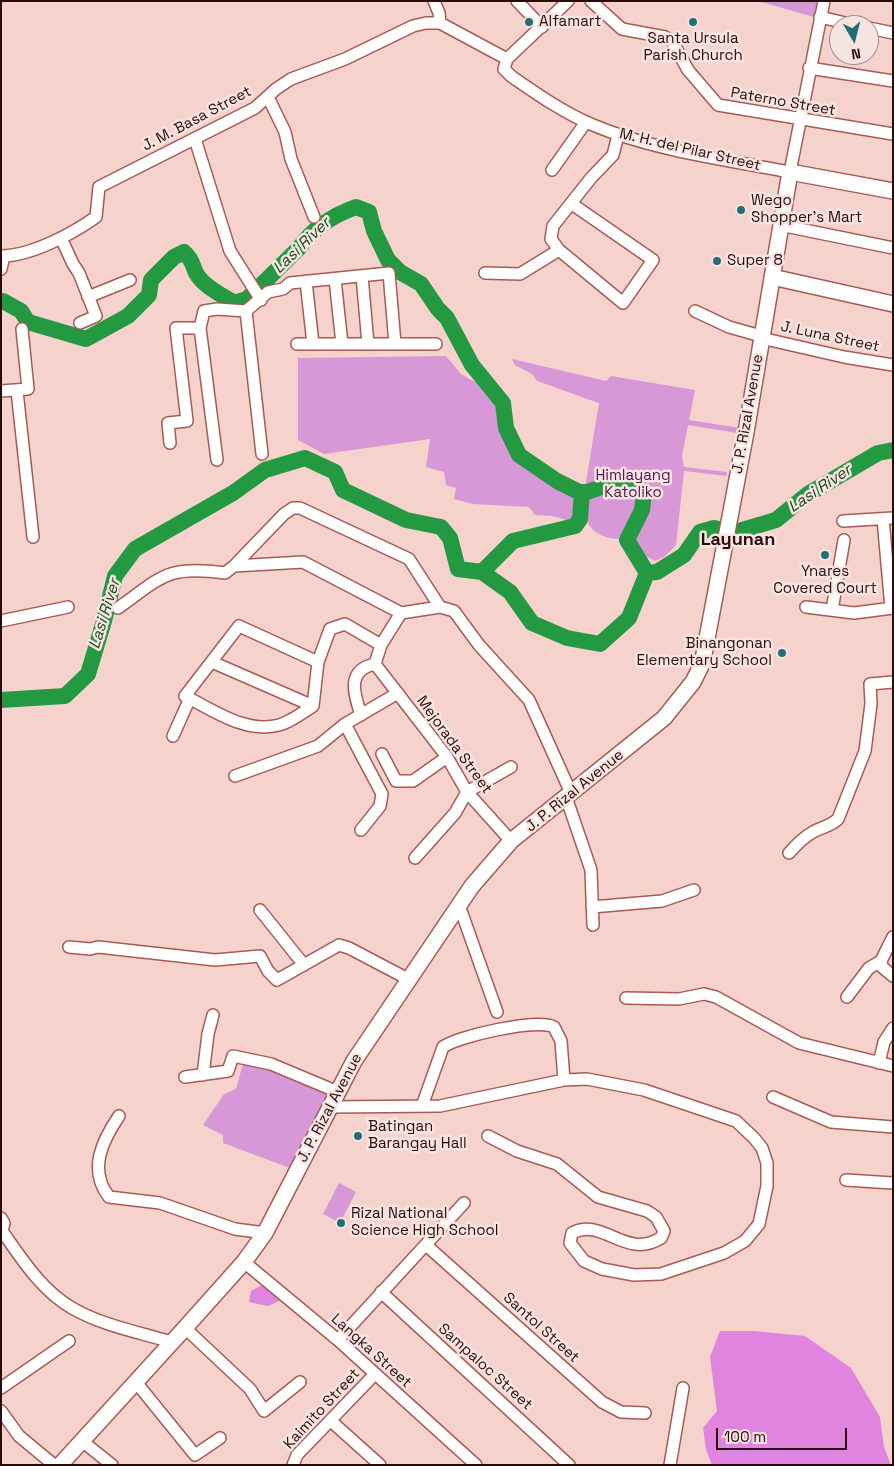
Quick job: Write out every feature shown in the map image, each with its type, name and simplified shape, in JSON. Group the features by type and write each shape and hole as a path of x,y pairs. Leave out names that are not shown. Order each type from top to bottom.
{"main road":[{"name":"M. H. del Pilar Street","path":"790,172 893,191"},
{"name":"J. P. Rizal Avenue","path":"60,1465 244,1262 265,1233 354,1061 408,979 484,872 511,842 664,718 693,682 704,656 790,172"},
{"path":"772,277 893,304"}],"street":[{"path":"434,1 440,14 440,23 506,64 568,1"},
{"path":"517,1 542,27"},
{"name":"Paterno Street","path":"591,1 622,28 665,37 672,41 688,70 718,106 893,134"},
{"name":"J. P. Rizal Avenue","path":"790,172 809,68 824,1"},
{"path":"820,18 829,20"},
{"name":"J. M. Basa Street","path":"3,256 38,248 62,238 96,217 99,187 256,108 291,79 345,59 413,26 440,23"},
{"path":"879,30 893,33"},
{"name":"M. H. del Pilar Street","path":"506,64 511,76 535,92 586,122 618,135 709,157 790,172"},
{"path":"809,68 893,81"},
{"path":"268,97 285,132 291,159 314,217"},
{"path":"552,170 586,122"},
{"path":"572,204 653,260 623,303 559,250 551,240 553,226 591,178 613,155 618,135"},
{"path":"195,139 230,251 260,298"},
{"path":"780,225 893,248"},
{"path":"62,238 96,316 80,323"},
{"path":"485,273 520,274 559,250"},
{"path":"1,269 3,256"},
{"path":"217,460 200,328 204,312 217,309 246,311 268,292 283,289 290,284 389,273 396,344"},
{"path":"362,276 368,344"},
{"path":"335,278 342,344"},
{"path":"88,297 130,280"},
{"path":"306,281 312,344"},
{"path":"246,311 262,454"},
{"name":"J. Luna Street","path":"695,311 729,327 761,337 852,358 893,365"},
{"path":"170,443 168,423 187,422 176,328 200,328"},
{"path":"1,390 17,392 28,389 22,329"},
{"path":"297,344 436,344"},
{"path":"17,392 34,537"},
{"path":"118,608 164,575 185,570 225,573 284,514 294,508 300,508 409,559 440,607"},
{"path":"806,607 854,613 892,608 888,519 843,521"},
{"path":"832,610 844,540"},
{"path":"234,566 302,562 401,613 440,607 454,611 479,645 530,700 568,795 590,870 593,925"},
{"path":"1,620 68,607"},
{"path":"361,715 354,691 355,679 363,668 375,664 381,645 401,613"},
{"path":"313,706 318,662 330,629 345,624 381,645"},
{"path":"313,706 281,725 260,728 245,726 185,696 239,626 318,662"},
{"path":"212,662 313,706"},
{"name":"Mejorada Street","path":"375,664 447,757 467,792 511,842"},
{"path":"789,853 814,831 833,824 838,819 865,751 871,704 870,684 893,682"},
{"path":"235,776 318,746 345,724 398,693"},
{"path":"173,736 190,698"},
{"path":"345,724 382,794 380,806 361,830"},
{"path":"382,754 396,781 414,781 447,757"},
{"path":"415,858 455,813 467,792 511,767"},
{"path":"592,907 662,901 694,890"},
{"path":"459,905 497,1012"},
{"path":"260,910 304,966"},
{"path":"847,997 869,968 881,961 893,937"},
{"path":"69,947 90,949 98,947 215,960 260,956 268,970 277,980 339,946 349,948 408,979"},
{"path":"881,961 882,967 893,976"},
{"path":"626,998 679,999 704,994 716,997 799,1043 893,1066"},
{"path":"204,1075 208,1034 213,1015"},
{"path":"422,1106 443,1047 458,1040 500,1029 535,1025 554,1027 561,1040 564,1080"},
{"path":"879,1063 884,1042 893,1028"},
{"path":"185,1077 228,1071 233,1056 271,1064 338,1092"},
{"path":"330,1108 440,1106 564,1080 587,1079 644,1090 736,1121 754,1138 762,1148 767,1163 767,1186 759,1224 745,1241 724,1253 661,1274 634,1275 602,1269 584,1261 574,1251 570,1243 572,1233 582,1228 591,1228 627,1244 651,1244 661,1238 664,1230 656,1218 647,1211 598,1196 558,1164 517,1151 488,1136"},
{"path":"773,1097 831,1122 893,1127"},
{"path":"119,1116 100,1150 99,1179 109,1197 160,1203 235,1230 265,1233"},
{"path":"846,1180 893,1183"},
{"path":"338,1340 464,1203"},
{"path":"1,1218 4,1223 2,1231 34,1275 72,1308 103,1321 171,1342"},
{"name":"Santol Street","path":"426,1245 602,1402 621,1412 645,1413"},
{"name":"Langka Street","path":"244,1262 338,1340 374,1375 476,1465"},
{"name":"Sampaloc Street","path":"381,1292 569,1465"},
{"path":"185,1328 250,1390 264,1411 300,1382"},
{"path":"1,1388 69,1341"},
{"name":"Kaimito Street","path":"293,1465 298,1455 374,1375"},
{"path":"135,1381 196,1455 220,1438"},
{"path":"670,1465 683,1388"},
{"path":"1,1411 20,1436 54,1465"},
{"path":"331,1421 380,1465"},
{"path":"82,1441 112,1465"}],"green space":[{"path":"758,1 817,1 814,17"},
{"name":"Himlayang Katoliko","path":"446,356 461,374 484,387 492,396 503,427 519,457 556,484 571,490 576,495 584,494 599,403 537,381 532,374 515,365 512,359 606,381 611,376 695,390 689,420 740,428 737,433 688,425 682,456 684,467 727,472 726,476 684,471 676,545 664,557 655,561 640,553 633,538 615,539 597,533 589,525 584,509 577,510 574,522 552,516 535,515 529,507 473,504 454,499 456,488 446,485 444,472 426,467 430,439 324,454 298,440 298,358"},
{"path":"244,1060 330,1090 290,1168 223,1143 223,1135 203,1125 224,1094 236,1089"},
{"path":"339,1183 356,1192 340,1223 323,1214"}],"shaded area":[{"path":"264,1284 281,1300 268,1306 249,1302 251,1291"},
{"path":"720,1331 754,1331 805,1336 851,1368 880,1417 884,1447 891,1465 712,1465 706,1449 703,1428 717,1411 710,1357"}],"waterway":[{"name":"Lasi River","path":"3,301 21,311 28,322 86,339 128,316 149,295 151,280 174,257 184,252 190,259 199,278 213,290 234,303 247,299 311,234 325,223 356,207 369,212 374,231 388,260 400,272 421,284 438,309 447,318 472,365 503,403 506,428 519,455 557,481 579,492 587,492 620,481 635,483 644,495 642,510 627,540 647,573 657,572 684,555 700,532 714,528 732,533 776,520 808,494 878,453 893,450"},
{"name":"Lasi River","path":"1,700 65,696 88,674 115,576 135,549 233,493 265,470 305,458 335,472 343,490 406,520 441,527 450,538 458,569 482,572 510,592 532,623 567,638 600,644 629,618 647,573"},
{"path":"482,572 513,541 575,526 580,519 582,492"}],"place":[{"name":"Alfamart","path":"529,22"},
{"name":"Santa Ursula Parish Church","path":"693,22"},
{"name":"Wego Shopper's Mart","path":"741,210"},
{"name":"Super 8","path":"717,261"},
{"name":"Ynares Covered Court","path":"825,555"},
{"name":"Binangonan Elementary School","path":"782,653"},
{"name":"Batingan Barangay Hall","path":"358,1136"},
{"name":"Rizal National Science High School","path":"341,1223"}],"district":[{"name":"Layunan","path":"738,540"}]}
